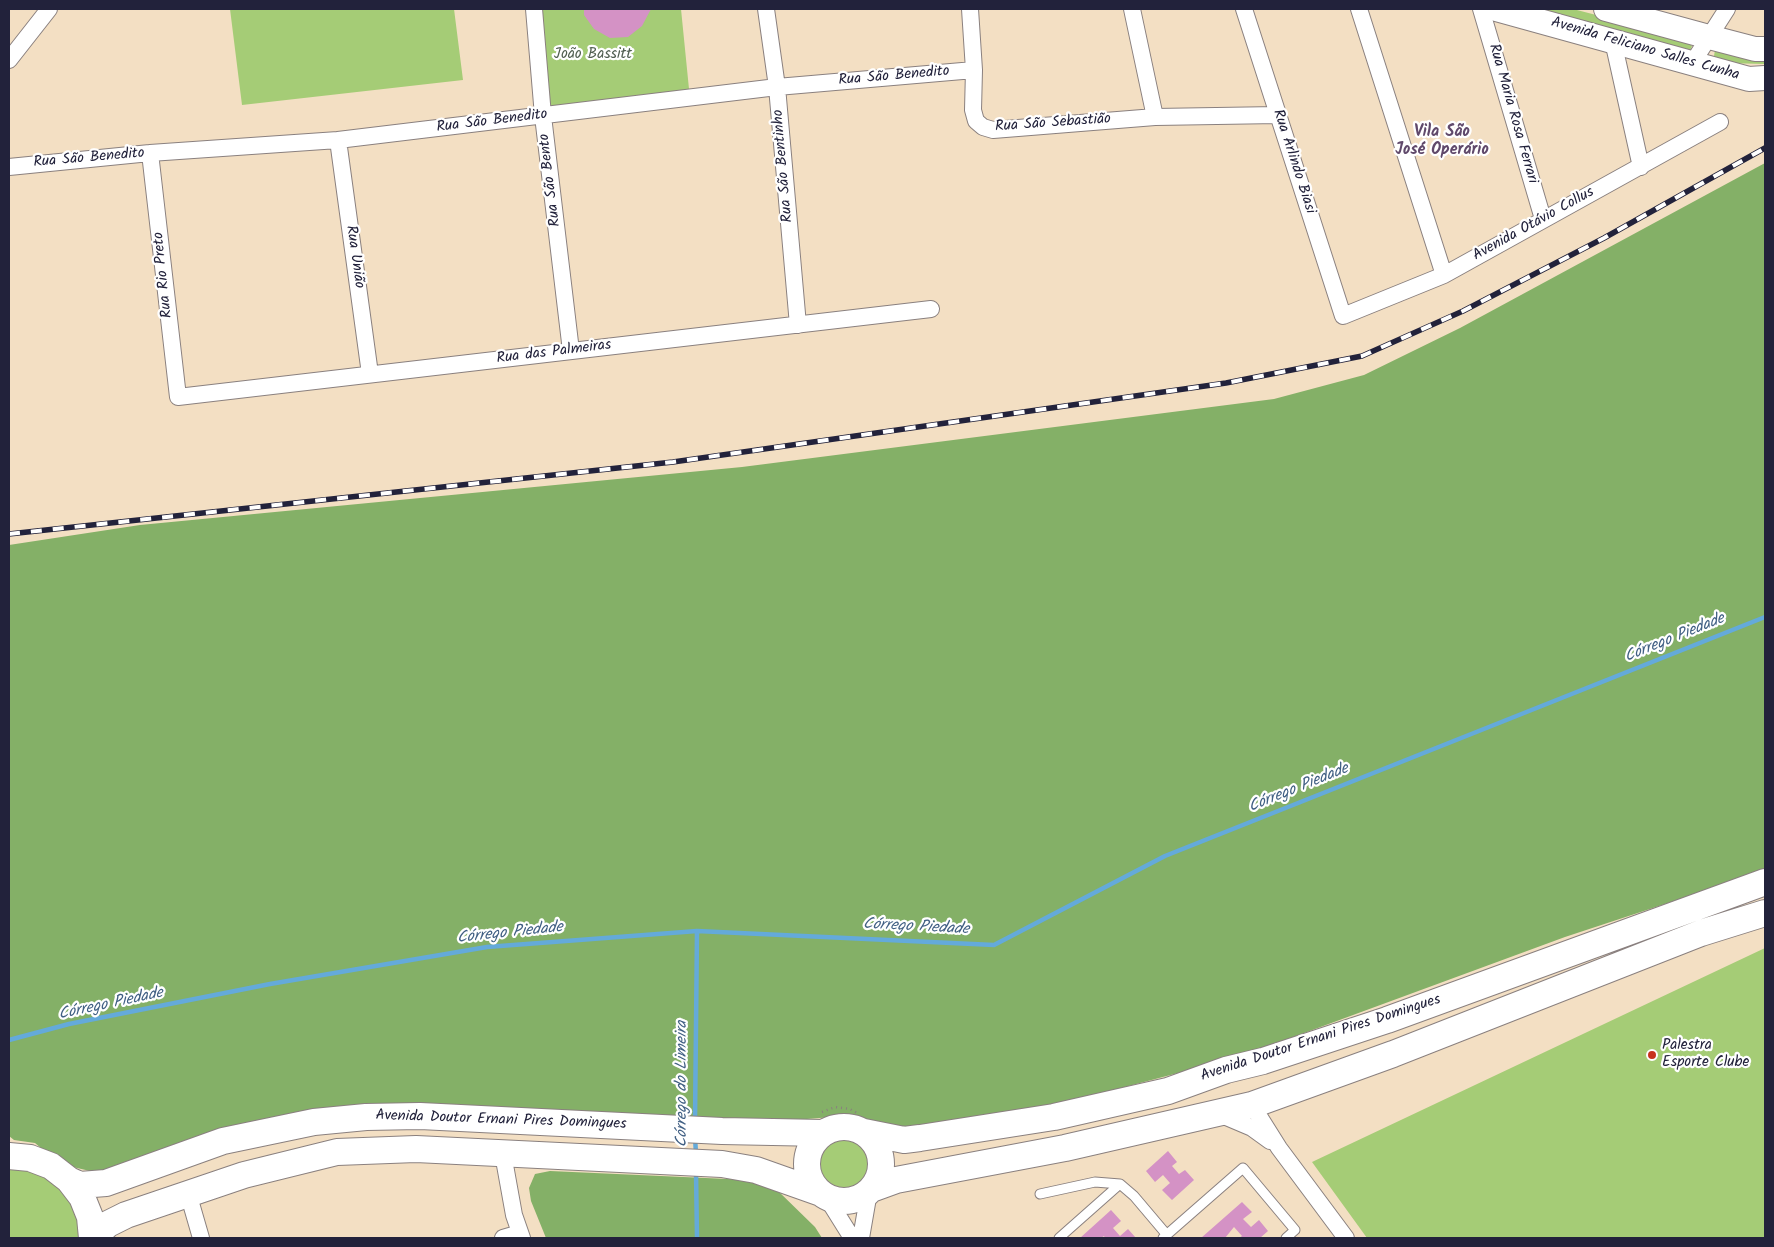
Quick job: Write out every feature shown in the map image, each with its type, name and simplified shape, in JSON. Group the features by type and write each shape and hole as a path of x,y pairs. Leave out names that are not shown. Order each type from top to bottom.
{"main road":[{"name":"Avenida Feliciano Salles Cunha","path":"1496,9 1749,79 1765,78"},
{"name":"Avenida Feliciano Salles Cunha","path":"1606,9 1709,38 1765,49"},
{"name":"Avenida Doutor Ernani Pires Domingues","path":"864,1132 904,1140 920,1138 1054,1117 1168,1091 1226,1070 1263,1061 1387,1020 1765,882"},
{"path":"872,1190 880,1177 881,1158 873,1140 864,1132 851,1127 836,1127 823,1132 813,1142 807,1169 811,1183 824,1196 849,1202 872,1190 904,1178 1065,1148 1252,1105 1393,1054 1701,933 1765,912"},
{"name":"Avenida Doutor Ernani Pires Domingues","path":"69,1180 80,1185 106,1183 223,1141 314,1122 366,1117 420,1116 680,1128 722,1132 823,1132"},
{"name":"Avenida Doutor Ernani Pires Domingues","path":"92,1238 108,1224 126,1214 290,1162 337,1152 416,1149 722,1164 756,1170 824,1196"},
{"path":"9,1156 30,1158 51,1166 69,1180 82,1197 90,1217 92,1238"}],"street":[{"path":"9,60 49,9"},
{"name":"Rua São Bento","path":"534,9 543,116 571,351"},
{"name":"Rua São Bentinho","path":"766,9 778,87 798,324"},
{"name":"Rua São Sebastião","path":"970,9 974,70 973,110 976,121 983,127 993,130 1155,117"},
{"path":"1132,9 1155,117 1278,115"},
{"name":"Rua Arlindo Biasi","path":"1244,9 1343,316"},
{"path":"1359,9 1444,274"},
{"name":"Rua Maria Rosa Ferrari","path":"1481,9 1543,219"},
{"path":"1693,62 1727,9"},
{"path":"1613,41 1641,167"},
{"name":"Rua São Benedito","path":"9,167 150,153 338,140 778,87 974,70"},
{"name":"Avenida Otávio Collus","path":"1343,316 1444,274 1720,122"},
{"name":"Rua União","path":"338,140 370,374"},
{"name":"Rua Rio Preto","path":"150,153 178,397"},
{"name":"Rua das Palmeiras","path":"178,397 931,309"},
{"path":"1252,1105 1279,1148 1346,1238"},
{"path":"1218,1113 1252,1128 1279,1148"},
{"path":"503,1154 514,1215 521,1235 503,1238"},
{"path":"861,1238 872,1190"},
{"path":"188,1193 201,1238"},
{"path":"824,1196 852,1238"}],"lane":[{"path":"1040,1194 1095,1182 1120,1184 1134,1196 1165,1237 1243,1168 1295,1230 1286,1238"},
{"path":"1059,1238 1120,1184"}],"green space":[{"path":"230,9 454,9 463,80 242,105"},
{"name":"João Bassitt","path":"540,9 681,9 689,89 548,109"},
{"path":"1516,9 1573,9 1685,38 1692,46 1688,55"},
{"path":"1715,50 1765,56 1765,64 1725,63 1714,56"},
{"path":"1765,163 1765,871 1565,937 1239,1057 1060,1104 907,1128 832,1117 745,1124 409,1104 112,1173 90,1171 60,1164 35,1143 14,1140 9,1136 9,545 140,525 742,467 1274,399 1364,375 1460,328"},
{"name":"Palestra Esporte Clube","path":"1765,948 1765,1238 1367,1238 1312,1162"},
{"path":"844,1130 857,1133 868,1140 875,1151 878,1164 875,1177 868,1188 857,1195 844,1198 831,1195 820,1188 813,1177 810,1164 813,1151 820,1140 831,1133"},
{"path":"9,1167 32,1170 59,1185 76,1211 80,1238 9,1238"},
{"path":"550,1171 750,1180 775,1188 815,1227 822,1238 546,1238 531,1201 529,1188 535,1174"}],"building":[{"path":"584,9 651,9 642,26 628,37 610,38 594,29 584,15"},
{"path":"1168,1151 1177,1162 1172,1166 1179,1174 1185,1170 1194,1180 1172,1200 1162,1190 1170,1183 1163,1175 1155,1182 1146,1171"},
{"path":"1242,1202 1252,1212 1243,1219 1251,1227 1259,1220 1268,1231 1260,1238 1239,1238 1242,1236 1234,1227 1225,1238 1201,1238"},
{"path":"1111,1210 1121,1221 1113,1228 1120,1236 1128,1229 1136,1238 1105,1238 1104,1236 1101,1238 1080,1238"}],"waterway":[{"name":"Córrego Piedade","path":"9,1040 69,1024 270,984 487,947 697,931 994,945 1165,856 1765,617"},
{"name":"Córrego do Limeira","path":"695,1122 697,931"},
{"name":"Córrego do Limeira","path":"695,1137 696,1154"},
{"name":"Córrego do Limeira","path":"696,1172 697,1238"}],"railway":[{"path":"9,534 673,462 1226,383 1362,356 1463,311 1604,238 1765,148"}],"place":[{"name":"Palestra Esporte Clube","path":"1652,1055"}],"district":[{"name":"Vila São José Operário","path":"1442,142"}]}
